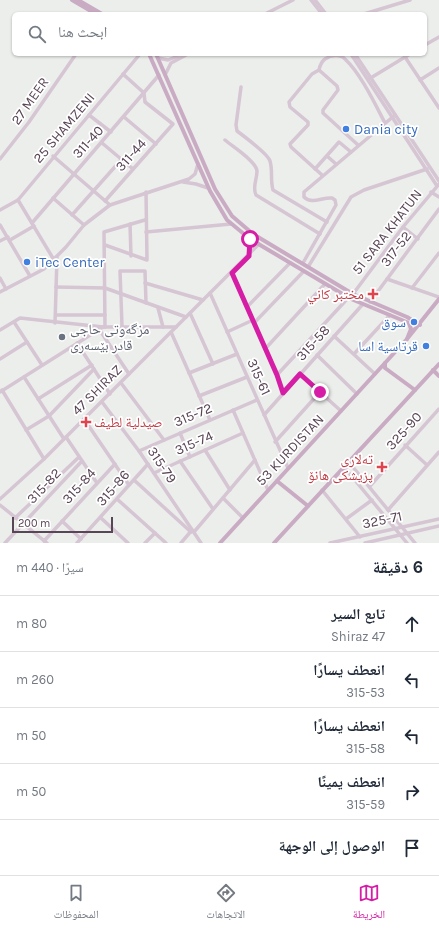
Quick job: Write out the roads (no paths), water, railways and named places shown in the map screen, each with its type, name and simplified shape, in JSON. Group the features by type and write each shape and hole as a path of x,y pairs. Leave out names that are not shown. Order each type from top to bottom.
{"main road":[{"path":"72,0 93,12"},
{"path":"78,0 99,12"},
{"path":"84,0 104,12"},
{"path":"150,56 160,75 208,188 215,202 231,224 250,239 325,284 363,304 390,315 406,319 412,326 407,340"},
{"path":"157,56 166,73 215,189 232,216 253,234 353,294 420,325"},
{"path":"179,119 185,117"},
{"path":"276,254 279,249"},
{"name":"53 KURDISTAN","path":"220,543 407,340 420,325 439,298"},
{"path":"385,363 385,368 415,390"},
{"path":"274,543 439,364"},
{"path":"433,370 439,376"},
{"path":"277,480 308,506"}],"street":[{"path":"268,12 293,0"},
{"path":"274,12 298,0"},
{"path":"311,0 316,2 324,12"},
{"path":"316,2 322,0"},
{"path":"371,12 410,0"},
{"path":"316,2 321,12"},
{"path":"427,44 439,36"},
{"name":"27 MEER","path":"0,159 29,122 75,56"},
{"name":"25 SHAMZENI","path":"0,210 18,200 53,156 138,56"},
{"path":"157,56 169,60 178,56"},
{"path":"166,73 170,64 184,56"},
{"path":"322,175 291,147 290,144 308,125 308,122 290,107 289,102 312,74 319,70 322,62 327,57 338,56 345,59 366,88 385,123"},
{"path":"353,56 370,78"},
{"path":"356,56 438,185"},
{"path":"370,78 405,57 439,108"},
{"path":"420,80 439,68"},
{"path":"319,70 337,86 338,90 323,110 323,113 358,145"},
{"path":"123,74 144,93"},
{"name":"311-40","path":"0,241 9,238 33,225 53,198 160,75"},
{"path":"241,87 236,125 238,131 270,159 270,181 273,190 327,222"},
{"name":"311-44","path":"105,201 173,124 145,102 144,93"},
{"path":"435,102 439,99"},
{"path":"89,115 111,132"},
{"path":"303,263 336,207 335,200 329,198 309,200 305,198 303,194 322,175 394,116"},
{"path":"394,116 439,181"},
{"path":"124,117 156,144"},
{"path":"225,140 255,164 257,171 254,190 256,196 320,234"},
{"path":"315,169 339,142 351,152"},
{"path":"102,143 133,170"},
{"path":"53,156 110,205"},
{"path":"327,156 336,164"},
{"path":"72,215 121,160"},
{"path":"0,292 44,269 84,225 110,205 180,182 193,176 197,169 198,163"},
{"path":"308,267 351,197 364,190 427,169"},
{"path":"180,182 192,183 208,188"},
{"name":"51 SARA KHATUN","path":"353,294 403,227 438,185"},
{"path":"104,245 131,256 147,260 145,220 146,192"},
{"path":"431,192 439,197"},
{"path":"53,198 84,225"},
{"path":"18,200 55,258 55,323"},
{"name":"317-52","path":"370,302 439,209"},
{"path":"104,327 104,232 145,220"},
{"path":"130,224 131,256"},
{"path":"146,232 231,224"},
{"path":"0,225 30,276"},
{"path":"403,227 418,239"},
{"path":"249,256 250,239"},
{"name":"47 SHIRAZ","path":"0,497 44,459 249,256 259,244"},
{"path":"412,288 439,253"},
{"path":"247,307 290,263"},
{"path":"122,326 120,271 145,271 146,303"},
{"path":"227,332 253,322 304,271"},
{"path":"232,273 277,375 283,393"},
{"path":"0,278 6,289"},
{"path":"386,279 439,298"},
{"path":"145,283 203,300"},
{"path":"265,349 325,284"},
{"path":"56,287 105,288 186,317"},
{"name":"315-61","path":"210,293 275,442 288,468"},
{"path":"277,375 349,297"},
{"name":"315-58","path":"264,415 363,304"},
{"path":"158,308 164,327"},
{"path":"190,313 213,364"},
{"path":"56,315 105,315"},
{"path":"354,354 390,315"},
{"path":"0,330 20,318 55,323 104,327 176,327"},
{"path":"14,322 42,365"},
{"path":"44,459 1,391 104,327"},
{"path":"99,329 129,374"},
{"path":"171,332 210,420"},
{"path":"334,336 375,374"},
{"path":"0,359 27,342"},
{"path":"77,343 110,394"},
{"path":"189,373 237,354"},
{"path":"317,355 357,394"},
{"path":"38,399 93,367"},
{"path":"26,430 49,416 93,367"},
{"path":"300,374 341,411"},
{"path":"24,377 49,416 97,483"},
{"path":"199,396 247,377"},
{"path":"121,382 164,440"},
{"path":"275,442 320,392"},
{"name":"315-72","path":"139,451 257,400"},
{"name":"315-79","path":"102,402 139,451 192,531 202,543"},
{"name":"325-90","path":"370,486 439,409"},
{"path":"233,410 268,490"},
{"path":"84,419 129,485"},
{"path":"180,433 190,457"},
{"name":"315-74","path":"154,473 242,433"},
{"path":"406,445 427,465"},
{"path":"205,450 230,490"},
{"path":"388,510 427,465 438,455"},
{"path":"15,518 79,457"},
{"path":"181,543 223,498 254,460"},
{"name":"315-82","path":"5,543 82,461"},
{"path":"180,461 213,509"},
{"path":"348,461 370,486 415,543"},
{"name":"315-84","path":"46,542 62,521 114,464"},
{"name":"315-86","path":"77,543 148,464"},
{"path":"344,466 407,543"},
{"path":"348,472 350,469 354,468"},
{"path":"134,480 192,531"},
{"path":"322,490 360,537"},
{"path":"223,498 243,518"},
{"path":"117,499 166,543"},
{"path":"346,519 372,500"},
{"path":"0,505 46,542"},
{"path":"101,518 128,543"},
{"name":"325-71","path":"330,543 439,519"},
{"path":"62,521 81,539"},
{"name":"325-71","path":"365,543 439,526"},
{"path":"145,543 155,533"}],"place":[{"name":"Dania city","path":"346,129"},
{"name":"iTec Center","path":"27,262"},
{"name":"مختبر كاني","path":"373,294"},
{"name":"سوق","path":"414,322"},
{"name":"مزگەوتی حاجی قادر بێسەری","path":"62,337"},
{"name":"قرتاسية اسا","path":"426,346"},
{"name":"صیدلیة لطیف","path":"86,422"},
{"name":"تەلاری پزیشکی هانۆ","path":"382,467"}]}
